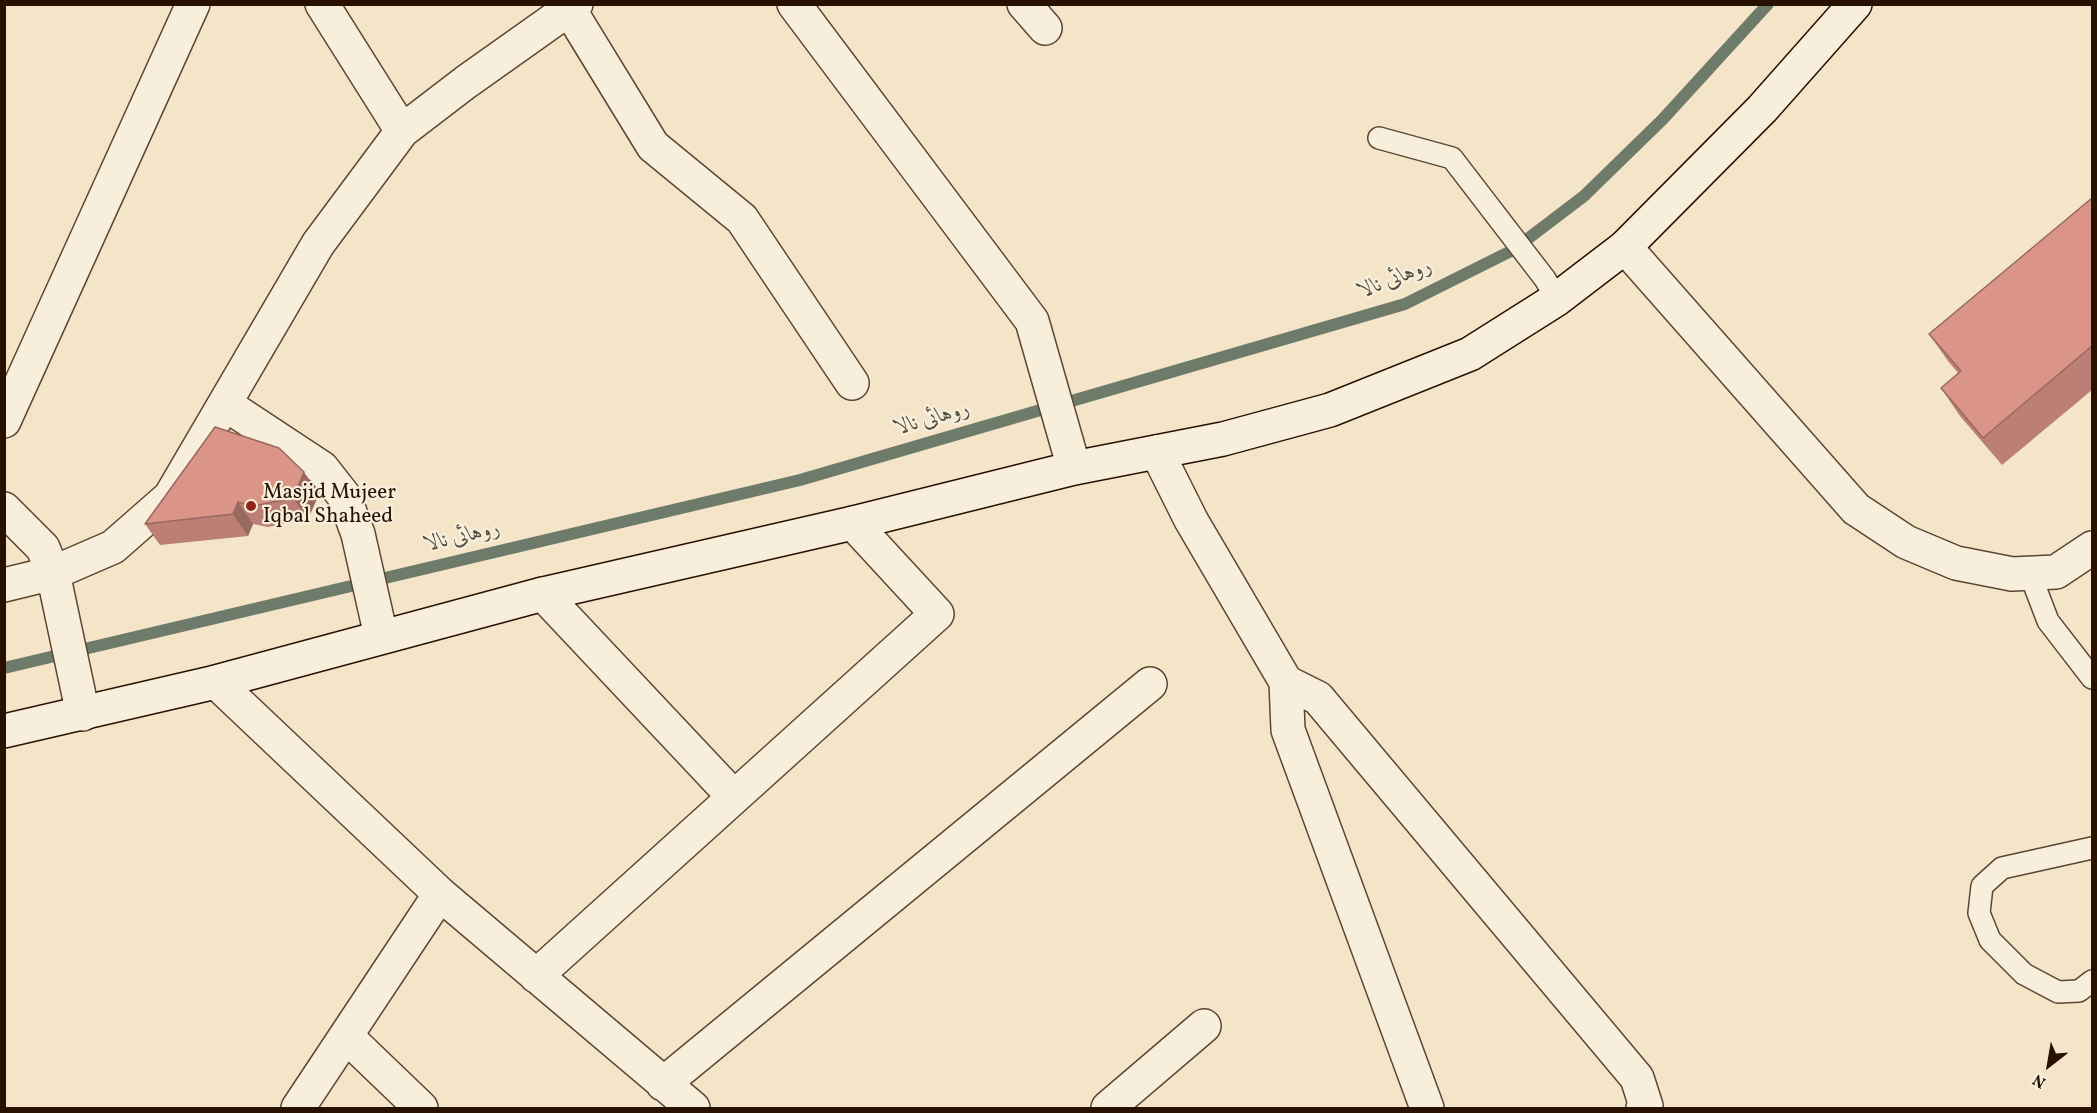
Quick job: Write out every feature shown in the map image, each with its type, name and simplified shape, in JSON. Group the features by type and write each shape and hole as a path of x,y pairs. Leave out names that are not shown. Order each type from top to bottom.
{"street":[{"path":"4,421 193,4"},
{"path":"322,4 402,131"},
{"path":"794,4 1032,321 1070,453"},
{"path":"4,731 82,706 216,682 379,624 543,594 853,523 1070,453 1157,452 1223,439 1330,410 1470,354 1551,289 1625,247 1762,109 1855,4"},
{"path":"4,585 55,579 113,547 170,497 318,244 402,131 571,6 653,146 742,219 852,383"},
{"path":"1625,247 1856,509 1906,542 1956,563 2013,574 2056,573 2092,548"},
{"path":"225,404 322,468 344,496 358,534 379,624"},
{"path":"1157,452 1191,520 1286,682 1288,730 1427,1108"},
{"path":"4,509 43,548 55,579 82,706"},
{"path":"536,976 937,614 853,523"},
{"path":"543,594 734,797"},
{"path":"216,682 440,894 693,1108"},
{"path":"1286,682 1318,698 1637,1078 1647,1108"},
{"path":"663,1084 1150,684"},
{"path":"298,1108 440,894"},
{"path":"1108,1108 1204,1026"},
{"path":"346,1036 421,1108"}],"lane":[{"path":"1379,138 1452,158 1551,289"},
{"path":"2030,573 2048,621 2092,678"},
{"path":"2092,848 2002,868 1982,886 1979,913 1989,940 2024,974 2058,992 2079,991 2092,981"}],"building":[{"path":"2092,198 2092,346 1983,438 1941,388 1961,371 1929,334"},
{"path":"215,427 279,448 304,472 293,498 253,506 238,502 233,514 145,524"}],"waterway":[{"name":"روہائی نالا","path":"4,668 800,480 1405,304 1513,250 1584,196 1663,119 1768,4"}],"place":[{"name":"Masjid Mujeer Iqbal Shaheed","path":"251,506"}]}
